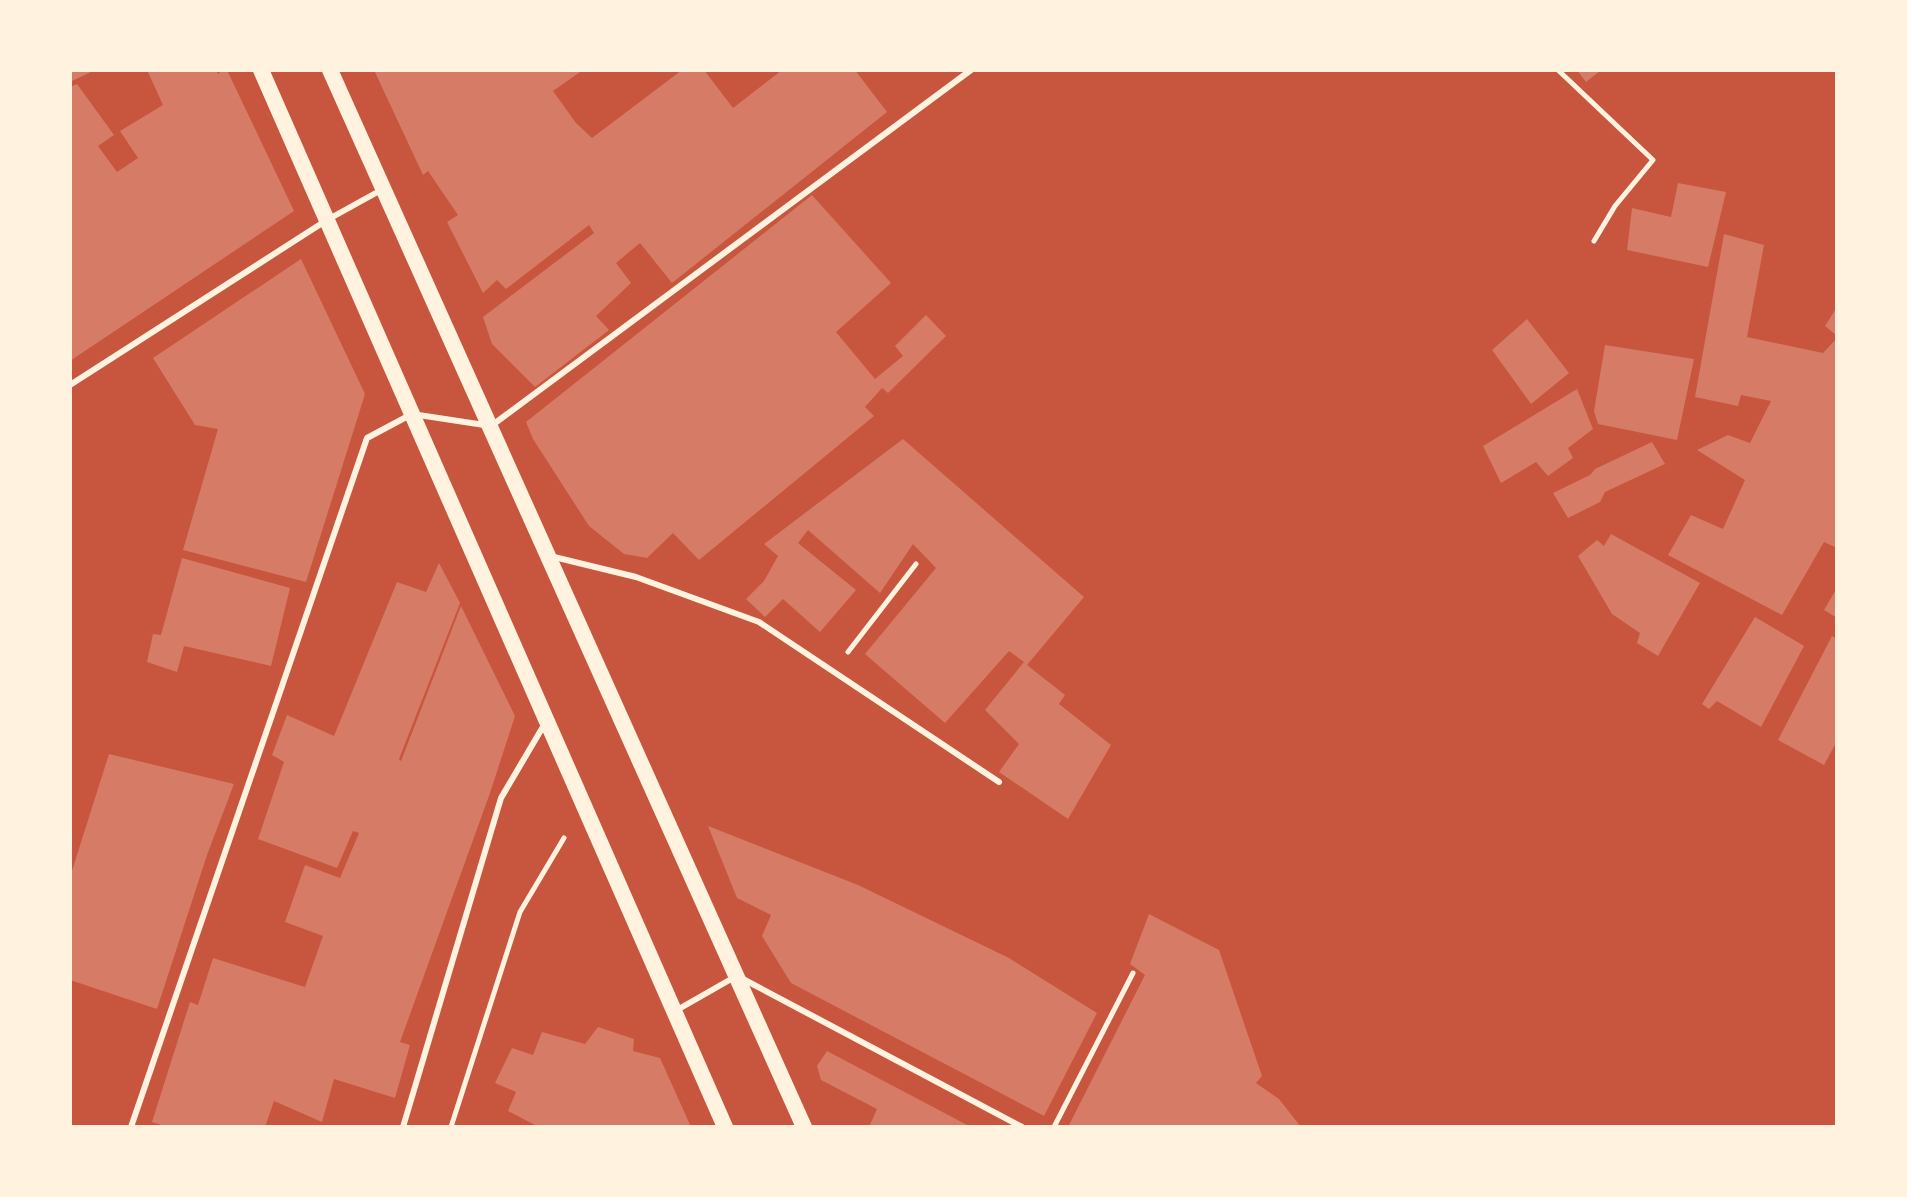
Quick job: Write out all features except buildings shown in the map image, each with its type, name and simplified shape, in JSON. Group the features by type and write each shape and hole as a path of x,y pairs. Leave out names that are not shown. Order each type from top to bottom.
{"main road":[{"path":"261,70 725,1127"},
{"path":"330,70 804,1127"}],"lane":[{"path":"131,1127 367,438 412,414 491,426 971,70"},
{"path":"70,385 327,220 383,189"},
{"path":"547,555 636,577 759,622 999,782"},
{"path":"403,1127 501,798 548,719"},
{"path":"674,1012 736,976 1022,1127"}],"path":[{"path":"1558,70 1653,160 1615,206 1594,241"},
{"path":"832,671 916,564"},
{"path":"451,1127 520,912 583,806"},
{"path":"1054,1127 1133,973"}]}
